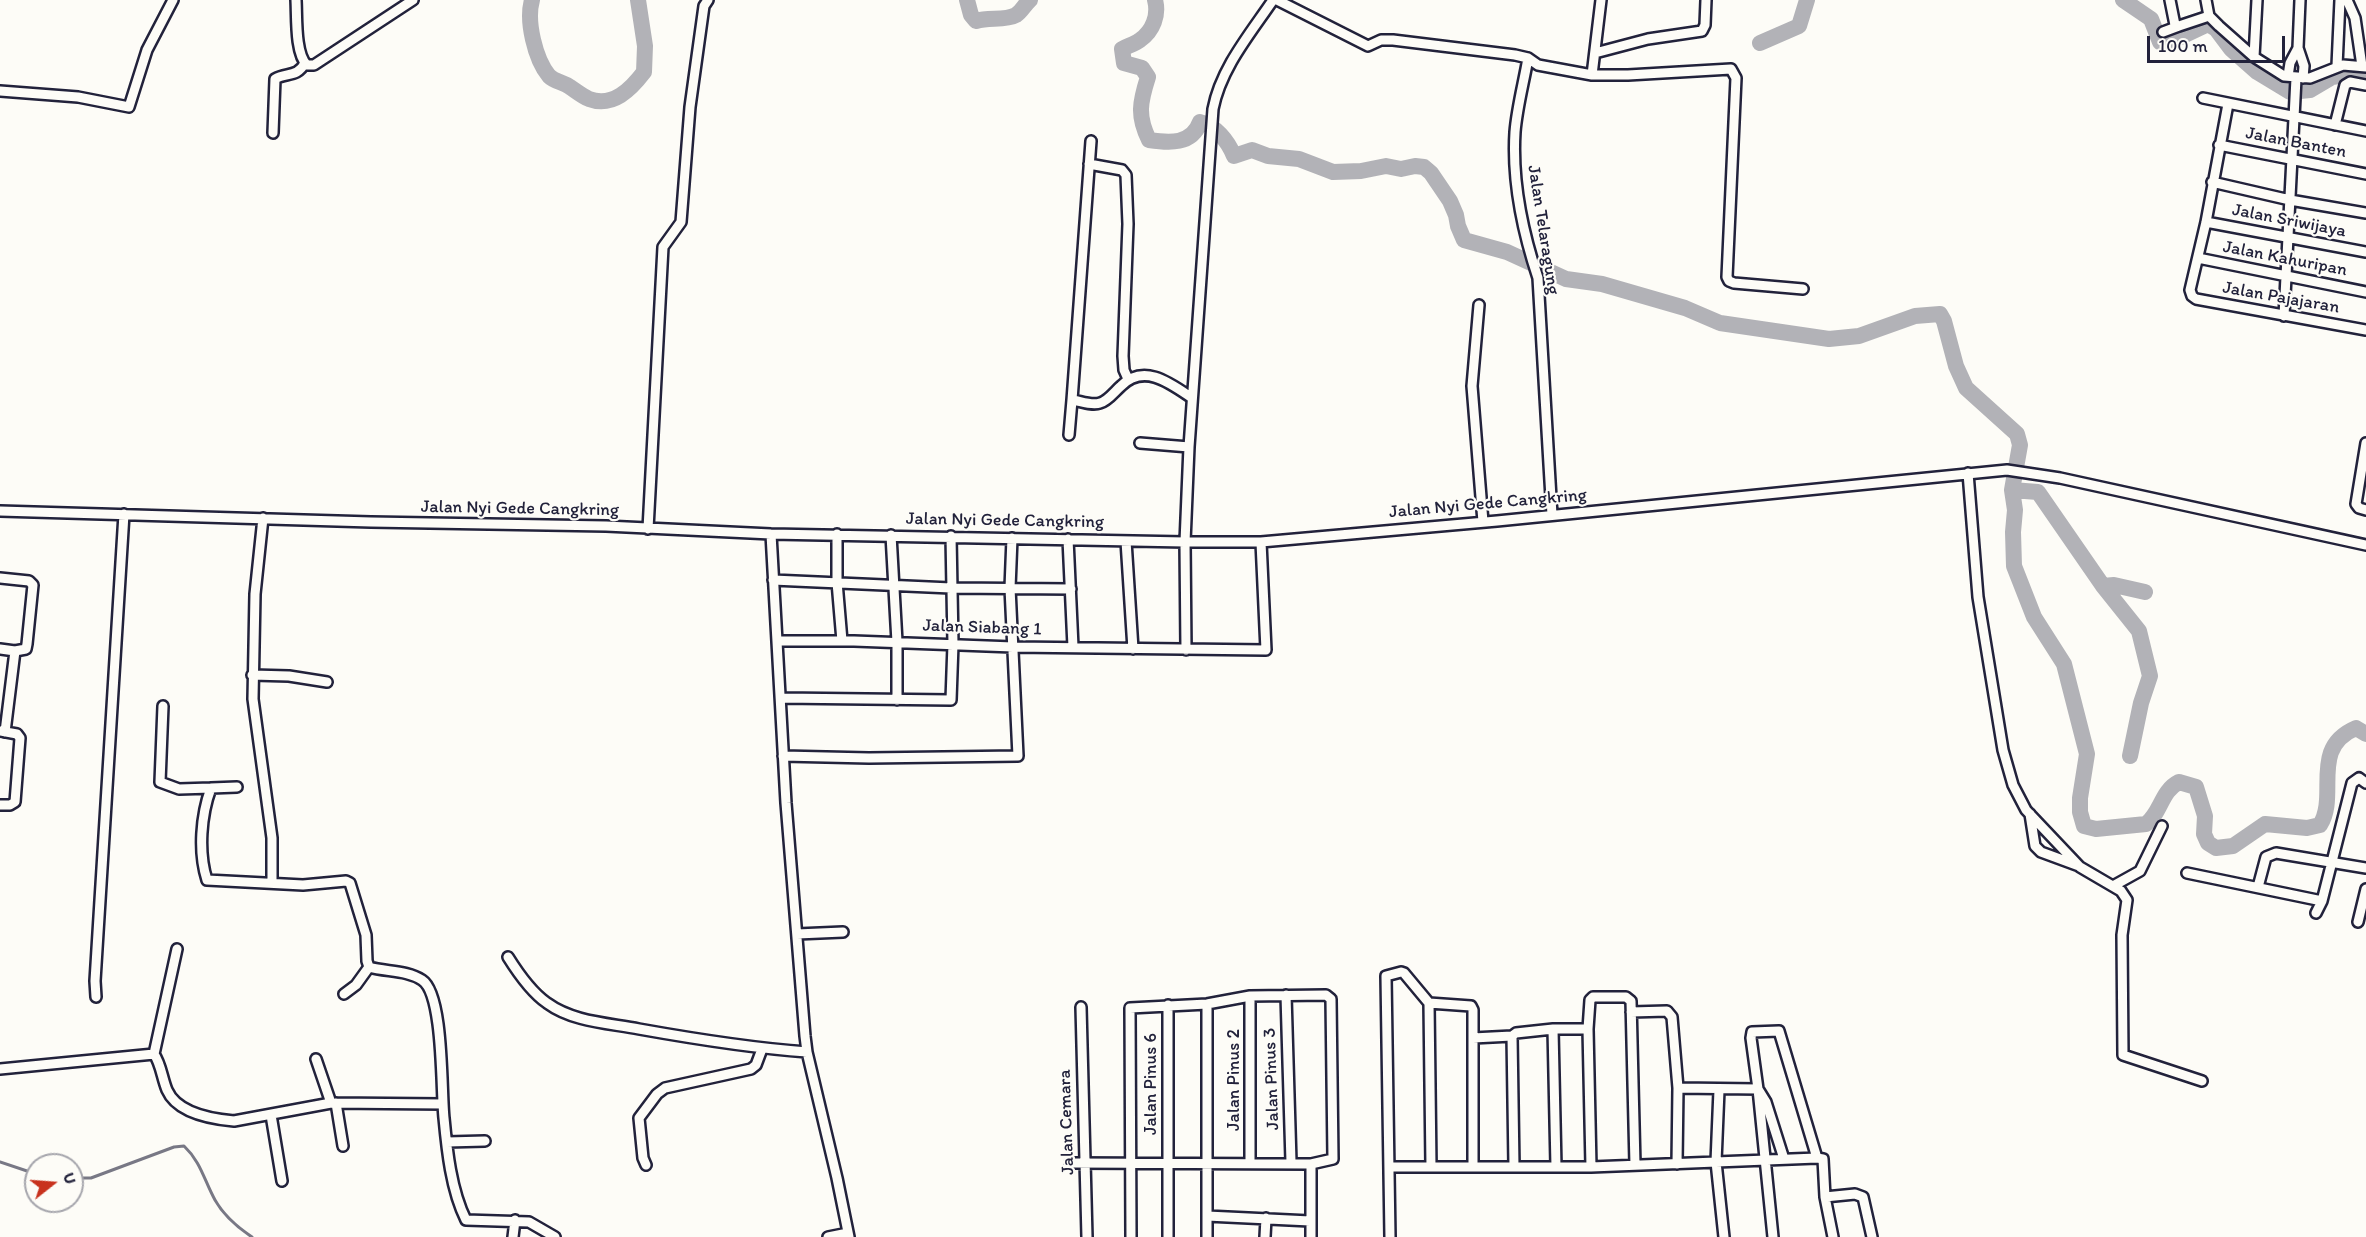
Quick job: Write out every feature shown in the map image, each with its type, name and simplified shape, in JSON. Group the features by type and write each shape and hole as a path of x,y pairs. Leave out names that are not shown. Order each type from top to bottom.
{"street":[{"path":"0,91 78,97 129,107 147,50 173,0"},
{"path":"296,0 299,50 305,63"},
{"path":"305,63 314,65 413,0"},
{"path":"648,529 663,247 681,222 690,107 704,6 708,0"},
{"path":"1186,650 1185,542 1189,447 1213,109 1219,86 1230,63 1275,0 1368,46 1381,40 1393,40 1528,58 1538,65 1592,75 1733,70 1736,78 1727,277 1734,283 1803,289"},
{"path":"1592,75 1601,0"},
{"path":"1595,53 1648,39 1702,31 1705,25 1706,0"},
{"path":"2170,0 2174,22 2179,26"},
{"path":"2206,0 2210,16 2239,45 2254,57 2296,80 2318,76 2337,66 2350,64 2364,67 2355,18 2347,0"},
{"path":"2254,57 2257,0"},
{"path":"2296,80 2304,66 2298,48 2300,0"},
{"path":"2337,66 2340,0"},
{"path":"2163,32 2210,16"},
{"path":"2283,316 2295,117 2296,80 2290,63 2298,48"},
{"name":"Jalan Telaragung","path":"1528,58 1517,120 1515,153 1528,249 1538,279 1552,515"},
{"path":"273,133 275,79 278,76 296,74 305,63"},
{"path":"2334,125 2345,85 2350,82 2366,85"},
{"path":"2203,98 2366,131"},
{"path":"2198,258 2228,104"},
{"path":"1069,435 1091,141"},
{"name":"Jalan Banten","path":"2219,145 2366,174"},
{"path":"1089,164 1122,170 1126,175 1128,224 1123,356 1124,370 1128,379"},
{"path":"2212,182 2290,200 2366,213"},
{"name":"Jalan Sriwijaya","path":"2206,222 2366,252"},
{"name":"Jalan Kahuripan","path":"2198,258 2366,292"},
{"name":"Jalan Pajajaran","path":"2198,258 2190,290 2196,299 2366,330"},
{"path":"1479,305 1472,386 1483,522"},
{"path":"1072,400 1100,404 1128,379 1136,375 1148,375 1179,389 1192,398"},
{"path":"1140,443 1189,447"},
{"path":"2366,443 2356,504 2359,508 2366,510"},
{"name":"Jalan Nyi Gede Cangkring","path":"0,511 771,534 1261,542 2007,470 2026,472 2366,545"},
{"path":"1968,473 1978,597 2003,750 2013,785 2031,814 2080,867"},
{"path":"96,997 110,715 124,514"},
{"path":"262,518 255,594 252,675 253,699 272,838 272,883"},
{"path":"771,534 783,756 797,934 804,980 807,1053 849,1235 828,1237"},
{"path":"837,534 837,582 842,641"},
{"path":"891,535 897,642 897,700"},
{"path":"781,698 951,700 953,644 951,536"},
{"path":"783,756 1016,757 1018,755 1010,588 1012,538"},
{"path":"1068,539 1073,647"},
{"path":"1126,541 1133,649"},
{"name":"Jalan Siabang 1","path":"777,641 1266,650 1261,542"},
{"path":"0,578 29,581 33,585 26,649 22,651 0,649"},
{"path":"773,580 951,588 1071,589"},
{"path":"0,813 0,805 10,805 15,802 20,738 17,734 3,732 15,651"},
{"path":"252,675 289,676 327,682"},
{"path":"164,706 160,782 178,789 237,787"},
{"path":"2316,913 2322,901 2352,783 2359,778 2366,783"},
{"path":"211,788 206,802 202,857 207,880 303,885 346,881 350,883 366,935 369,967"},
{"path":"2031,814 2035,846 2041,852 2080,867 2113,886 2125,896 2126,907 2122,935 2122,1055 2202,1081"},
{"path":"2113,886 2140,871 2162,826"},
{"path":"2258,887 2266,857 2269,854 2276,853 2366,868"},
{"path":"2187,873 2322,901"},
{"path":"2358,922 2366,889"},
{"path":"797,934 843,932"},
{"path":"177,949 154,1054 171,1098 180,1105 207,1118 234,1121 334,1103 443,1104"},
{"path":"508,957 518,974 541,998 548,1004 577,1017 602,1024 762,1049 807,1053"},
{"path":"344,994 356,985 369,967"},
{"path":"369,967 396,971 423,980 428,986 439,1031 447,1142 454,1185 466,1220 498,1222 515,1220 537,1225 555,1237"},
{"path":"1390,1237 1386,976 1401,972 1429,1003 1431,1167"},
{"name":"Jalan Pinus 3","path":"1286,995 1291,1162"},
{"path":"1070,1163 1085,1164 1132,1163 1168,1162 1291,1162 1311,1164 1333,1159 1331,999 1326,995 1250,996 1207,1004 1134,1007 1129,1011 1132,1163 1131,1237"},
{"name":"Jalan Pinus 2","path":"1250,996 1251,1163"},
{"path":"1591,1167 1588,1029 1591,998 1626,997 1631,1001 1635,1165"},
{"path":"1429,1003 1471,1006 1473,1010 1473,1167"},
{"path":"1207,1004 1208,1237"},
{"name":"Jalan Pinus 6","path":"1168,1005 1168,1237"},
{"name":"Jalan Cemara","path":"1081,1007 1087,1237"},
{"path":"1631,1012 1670,1013 1678,1088 1677,1164"},
{"path":"1473,1038 1512,1036 1516,1033 1553,1029 1588,1029"},
{"path":"1553,1029 1556,1167"},
{"path":"1773,1237 1752,1032 1776,1030 1782,1035 1817,1158"},
{"path":"1512,1036 1514,1167"},
{"path":"646,1165 643,1158 639,1118 657,1094 665,1088 751,1069 756,1065 762,1049"},
{"path":"0,1069 154,1054"},
{"path":"316,1059 334,1103 343,1146"},
{"path":"1678,1088 1758,1089"},
{"path":"1758,1089 1766,1102 1785,1159"},
{"path":"1719,1090 1716,1162 1724,1237"},
{"path":"271,1114 282,1181"},
{"path":"447,1142 486,1141"},
{"path":"1389,1167 1591,1167 1817,1158 1823,1159 1825,1197 1833,1237"},
{"path":"1311,1164 1311,1237"},
{"path":"1825,1197 1855,1194 1863,1197 1872,1237"},
{"path":"1207,1216 1310,1221"},
{"path":"1265,1237 1266,1218"},
{"path":"513,1237 515,1220"}],"waterway":[{"path":"532,0 531,29 544,69 554,80 567,85 586,98 598,101 614,99 621,95 644,72 645,46 638,0"},
{"path":"967,0 971,15 976,21 1012,17 1030,0"},
{"path":"1155,0 1155,17 1152,27 1145,36 1122,49 1124,63 1142,68 1148,77 1143,94 1141,116 1149,140 1172,142 1186,139 1196,130 1200,122 1211,126 1220,134 1234,156 1252,150 1268,156 1299,159 1333,172 1361,171 1386,166 1401,169 1424,167 1431,173 1450,201 1464,240 1507,252 1566,279 1602,284 1685,308 1720,323 1829,339 1859,336 1915,316 1940,314 1956,366 1966,388 2017,434 2020,445 2012,490 2015,510 2014,566 2034,617 2064,664 2087,754 2080,798 2080,812 2084,826 2096,829 2146,824 2155,814 2168,791 2179,782 2196,787 2205,816 2204,834 2208,843 2216,848 2233,846 2265,824 2307,828 2320,825 2325,813 2329,760 2333,747 2342,737 2356,728 2366,734"},
{"path":"1760,43 1799,26 1807,0"},
{"path":"2123,0 2151,19 2160,42 2170,42 2208,24 2216,29 2231,49 2257,72 2290,92 2310,90 2332,77 2352,74 2366,77"},
{"path":"2012,490 2038,492 2103,586 2139,631 2150,676 2141,703 2130,756"},
{"path":"2103,586 2114,585 2145,592"},
{"path":"84,1178 91,1178 174,1147 184,1146 198,1165 222,1211 252,1237"},
{"path":"0,1162 24,1170"}]}
